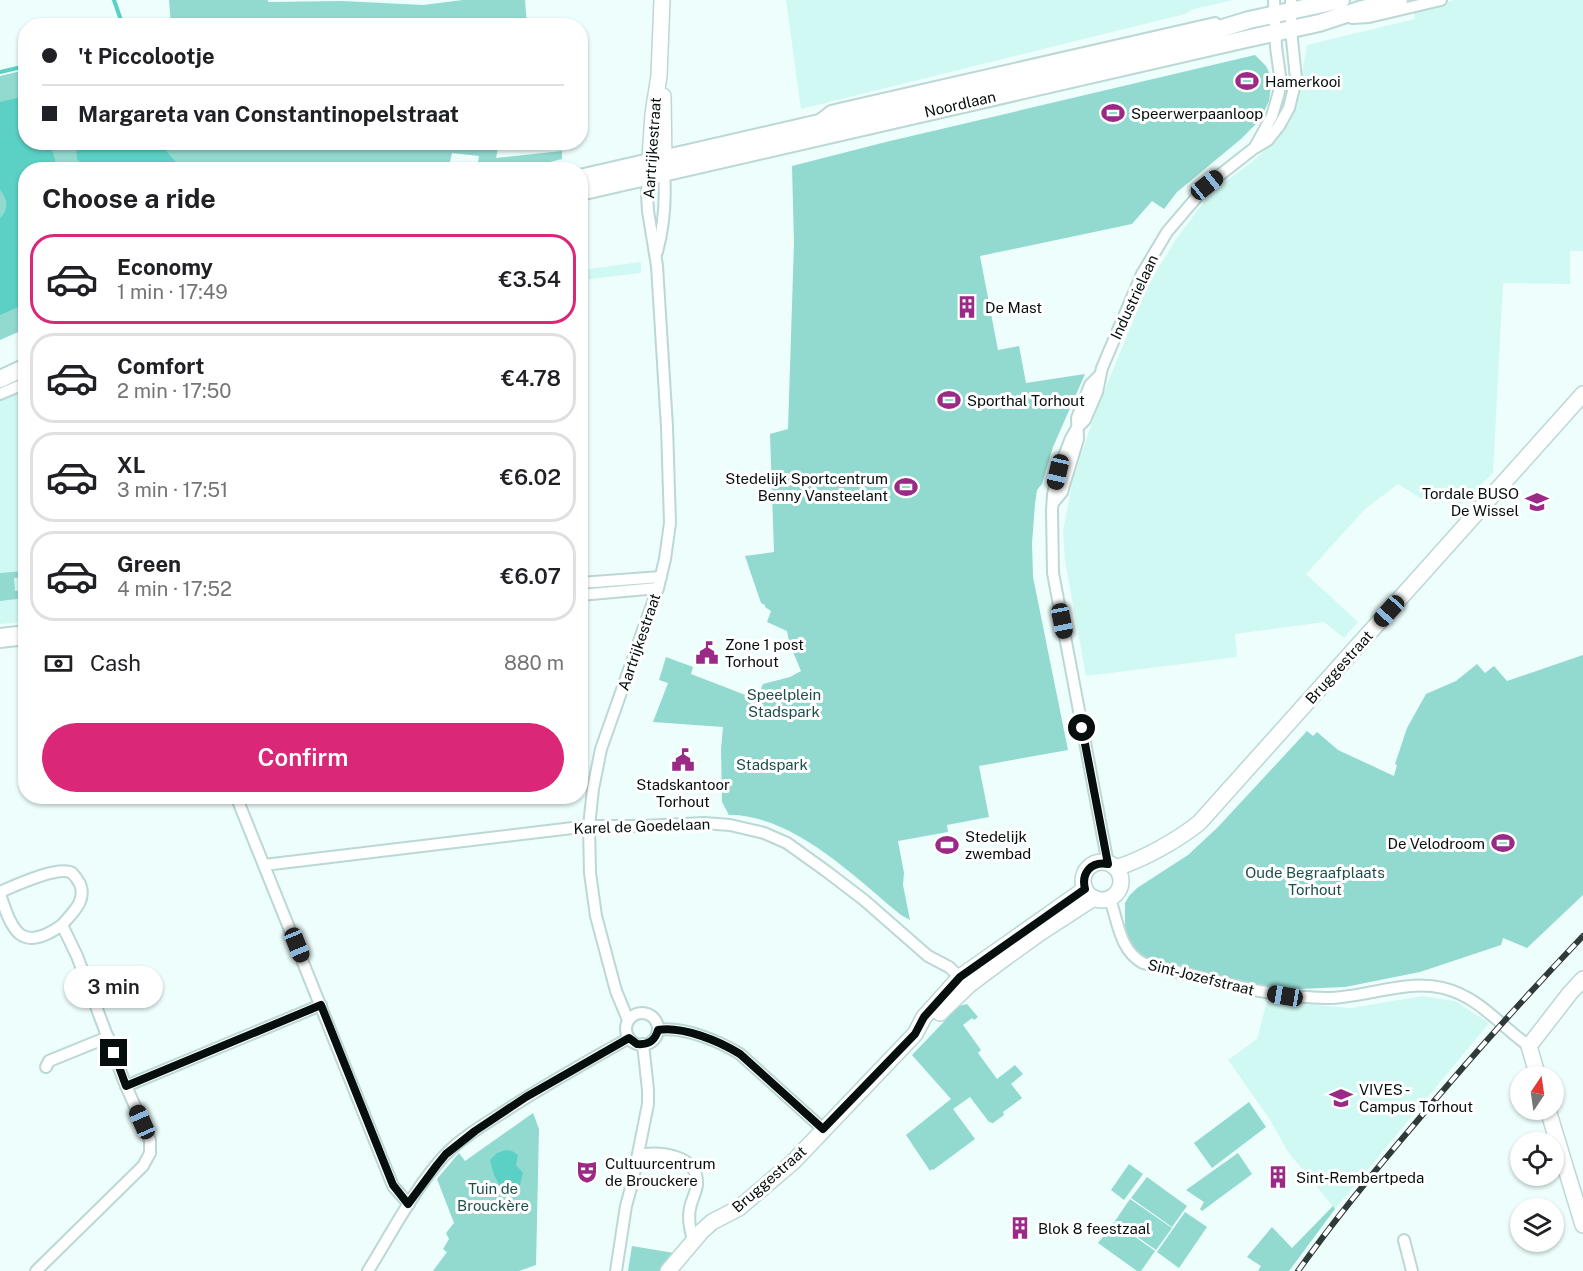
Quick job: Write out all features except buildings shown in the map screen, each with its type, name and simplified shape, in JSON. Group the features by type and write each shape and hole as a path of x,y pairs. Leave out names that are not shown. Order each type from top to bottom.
{"main road":[{"name":"Noordlaan","path":"588,189 657,167 816,123 1213,32 1282,6 1359,10 1400,0"},
{"name":"Noordlaan","path":"588,177 657,167 1333,20 1340,8"},
{"path":"0,369 18,361"},
{"path":"0,379 18,371"}],"street":[{"name":"Aartrijkestraat","path":"657,255 664,217 653,114 659,76 662,0"},
{"name":"Noordlaan","path":"1340,8 1355,18 1369,17 1441,0"},
{"name":"Industrielaan","path":"1253,149 1272,116 1279,92 1283,30 1282,6"},
{"name":"Industrielaan","path":"1115,871 1053,573 1052,504 1058,472 1071,438 1085,420 1097,392 1100,375 1138,282 1167,232 1207,185 1274,134 1289,108 1293,98 1296,72 1283,30 1282,6"},
{"name":"Aartrijkestraat","path":"628,1020 616,991 596,916 590,873 589,826 592,789 601,749 660,582 670,523 668,427 657,255 646,194 657,167"},
{"path":"0,394 18,386"},
{"name":"Bruggestraat","path":"1115,871 1189,831 1206,815 1583,394"},
{"path":"588,583 660,582"},
{"path":"588,593 660,582"},
{"path":"0,634 18,638"},
{"path":"0,642 18,635"},
{"path":"239,804 393,1185 408,1204"},
{"name":"Karel de Goedelaan","path":"264,865 589,826 704,823 730,825 764,833 786,843 864,900 928,956 949,967 964,981"},
{"path":"1098,863 1115,871 1118,893 1110,899 1100,900 1089,894 1083,882 1087,870 1098,863"},
{"path":"60,870 71,872 78,880 82,890 81,900 62,925 37,938 26,938 19,935 13,928 0,893 60,870"},
{"name":"Bruggestraat","path":"668,1271 712,1222 739,1208 793,1162 915,1034 924,1017 964,981 1089,894"},
{"name":"Sint-Jozefstraat","path":"1110,899 1128,950 1143,963 1285,996 1330,998 1411,986 1444,988 1478,1003 1529,1046"},
{"path":"36,1271 143,1166 150,1153 150,1140 62,925"},
{"path":"1535,1066 1529,1046 1583,979"},
{"path":"126,1086 321,1005"},
{"path":"637,1014 647,1014 656,1021 658,1030 653,1040 643,1044 633,1042 626,1031 628,1020 637,1014"},
{"path":"658,1030 665,1029 698,1035 725,1044 740,1054 823,1129"},
{"path":"46,1067 50,1060 108,1036"},
{"path":"368,1271 408,1204 446,1154 475,1131 526,1097 629,1038"},
{"path":"616,1271 626,1206 648,1104 643,1044"},
{"path":"1551,1120 1583,1225"},
{"path":"638,1155 657,1154 676,1157 688,1162 696,1173 697,1186 690,1206 688,1222 693,1241"},
{"path":"1404,1240 1412,1271"}],"shaded area":[{"path":"786,0 1233,0 1194,9 1185,14 801,109"},
{"path":"1455,0 1583,0 1583,251 1570,251 1570,284 1503,283 1493,473 1456,512 1443,496 1426,494 1422,499 1398,484 1365,509 1306,574 1358,622 1344,638 1324,622 1235,634 1237,657 1086,676 1065,561 1063,531 1074,475 1096,411 1148,285 1176,239 1210,194 1253,161 1279,136 1295,112 1307,45 1415,19 1413,10"},
{"path":"18,98 18,150 52,150 55,162 18,162 18,307 0,315 0,218 5,212 6,204 5,197 0,190 0,102"},
{"path":"76,150 166,150 175,162 80,162 77,159"},
{"path":"641,262 641,273 588,279 588,269"},
{"path":"18,391 18,623 0,624 0,400"},
{"name":"VIVES - Campus Torhout","path":"1423,996 1455,1001 1489,1023 1335,1209 1288,1152 1269,1118 1228,1060 1257,1039 1267,1001 1351,1008"},
{"path":"506,1150 518,1155 516,1165 523,1173 520,1185 512,1190 501,1188 490,1160 497,1153"}],"green space":[{"path":"169,0 342,1 423,5 463,0 525,0 526,18 170,18"},
{"name":"Stedelijk Sportcentrum Benny Vansteelant","path":"1255,55 1266,66 1272,79 1269,101 1260,120 1241,139 1177,192 1164,209 1152,201 1132,224 980,256 998,350 1019,346 1026,383 1085,374 1053,447 1042,484 1037,490 1032,543 1033,577 1068,750 979,766 989,817 947,825 948,832 898,841 910,920 843,866 799,836 753,817 729,815 722,802 723,727 653,722 668,683 659,680 666,657 693,667 691,674 748,696 751,688 760,691 763,684 790,677 801,671 787,631 767,622 771,611 761,603 745,556 774,552 770,434 788,429 794,243 792,166"},
{"path":"18,72 18,150 498,150 496,158 562,151 562,159 550,162 478,162 479,156 452,153 450,162 18,162 18,332 0,340 0,76"},
{"path":"18,572 18,578 14,578 18,599 0,601 0,573"},
{"name":"Oude Begraafplaats Torhout","path":"1583,655 1583,895 1527,948 1503,938 1501,945 1420,972 1345,987 1299,989 1265,986 1162,963 1139,956 1128,940 1125,926 1125,903 1129,896 1137,888 1188,855 1218,827 1307,731 1313,736 1317,732 1338,750 1394,776 1397,765 1395,764 1407,728 1426,694 1456,681 1477,664 1485,673 1494,666 1507,681"},
{"path":"967,1004 978,1017 974,1020 972,1018 963,1025 981,1050 978,1053 997,1079 1015,1065 1023,1074 1011,1084 1022,1098 1003,1112 1004,1115 993,1123 989,1122 970,1097 953,1109 975,1139 930,1171 906,1135 951,1099 912,1055 959,1006"},
{"path":"1249,1102 1266,1127 1212,1168 1194,1143"},
{"name":"Tuin de Brouckère","path":"533,1113 539,1129 536,1265 519,1271 433,1271 447,1252 443,1249 449,1239 446,1233 454,1223 437,1179 459,1153 465,1161"},
{"path":"1238,1153 1252,1174 1202,1211 1200,1209 1204,1202 1186,1190"},
{"path":"1129,1164 1143,1174 1124,1200 1111,1190"},
{"path":"1147,1177 1187,1206 1172,1227 1131,1198"},
{"path":"1130,1199 1172,1228 1156,1250 1115,1221"},
{"path":"1333,1206 1335,1209 1289,1271 1258,1271 1261,1266 1247,1257 1272,1227 1292,1248"},
{"path":"1185,1212 1207,1227 1179,1268 1157,1252"},
{"path":"1114,1222 1155,1251 1141,1271 1137,1271 1098,1243"},
{"path":"632,1246 674,1253 660,1271 628,1271"}],"waterway":[{"path":"114,0 120,18"},
{"path":"0,72 18,68"}],"railway":[{"path":"1298,1271 1356,1194 1438,1096 1583,936"}],"place":[{"name":"Hamerkooi","path":"1247,81"},
{"name":"Speerwerpaanloop","path":"1113,113"},
{"name":"De Mast","path":"967,307"},
{"name":"Sporthal Torhout","path":"949,400"},
{"name":"Stedelijk Sportcentrum Benny Vansteelant","path":"906,487"},
{"name":"Tordale BUSO De Wissel","path":"1537,502"},
{"name":"Zone 1 post Torhout","path":"707,653"},
{"name":"Stadskantoor Torhout","path":"683,760"},
{"name":"De Velodroom","path":"1503,843"},
{"name":"Stedelijk zwembad","path":"947,845"},
{"name":"VIVES - Campus Torhout","path":"1341,1098"},
{"name":"Cultuurcentrum de Brouckere","path":"587,1172"},
{"name":"Sint-Rembertpeda","path":"1278,1177"},
{"name":"Blok 8 feestzaal","path":"1020,1228"}],"route":[{"path":"114,1053 126,1086 321,1005 393,1185 408,1204 446,1154 475,1131 578,1066 629,1038 637,1044 649,1043 658,1030 679,1031 725,1044 740,1054 823,1129 915,1034 924,1017 960,977 1085,889 1084,876 1092,866 1098,863 1108,864 1082,728"}],"park label":[{"name":"Speelplein Stadspark","path":"784,702"},
{"name":"Stadspark","path":"772,764"}]}
